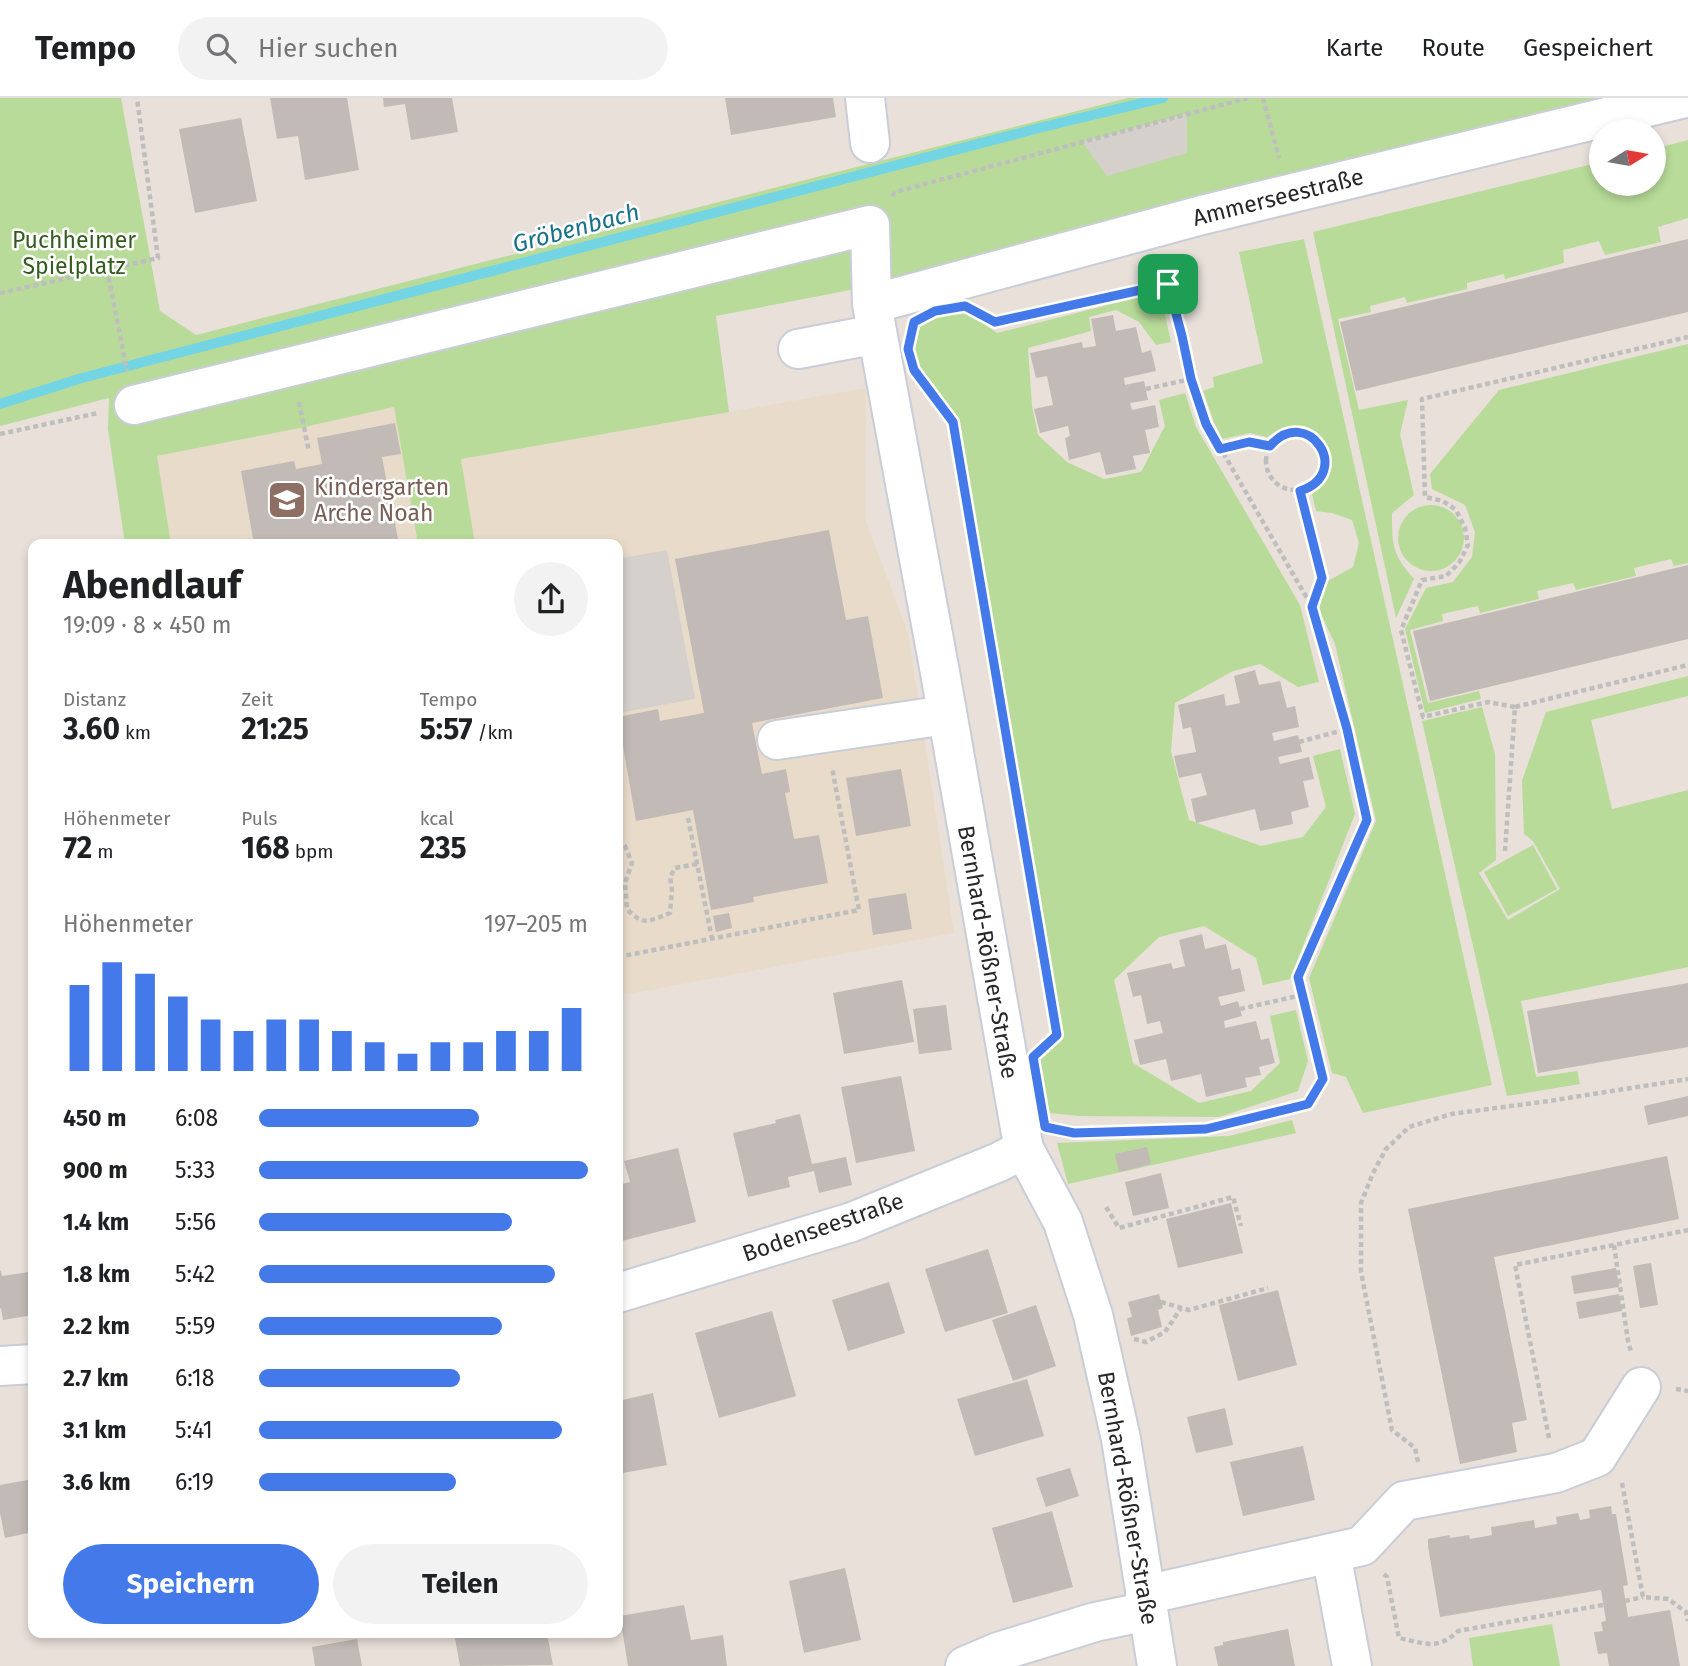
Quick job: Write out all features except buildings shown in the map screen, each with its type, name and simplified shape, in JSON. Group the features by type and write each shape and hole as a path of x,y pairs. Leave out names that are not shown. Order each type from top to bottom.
{"street":[{"path":"865,98 870,143"},
{"name":"Ammerseestraße","path":"798,349 875,319 1202,215 1685,98"},
{"path":"132,394 293,367 870,225"},
{"name":"Bernhard-Rößner-Straße","path":"870,225 875,319 1022,1138 1063,1222 1093,1315 1121,1438 1157,1666"},
{"path":"777,740 946,715"},
{"name":"Bodenseestraße","path":"623,1291 852,1222 999,1162 1022,1138"},
{"path":"0,1366 28,1364"},
{"path":"965,1666 998,1652 1147,1603 1346,1550 1404,1501 1556,1474 1598,1457 1641,1387"},
{"path":"1346,1550 1353,1666"}],"path":[{"path":"0,293 158,258 137,98"},
{"path":"870,225 895,192 1248,98"},
{"path":"1263,98 1289,194"},
{"path":"1022,1138 1045,1127 1074,1133 1206,1129 1308,1104 1323,1079 1298,977 1367,820 1347,729 1312,607 1206,424 1191,379 1182,336 1160,261"},
{"path":"0,433 132,394 107,269"},
{"path":"975,312 995,322 1168,284"},
{"path":"1688,337 1422,400 1425,497 1443,501 1456,510 1465,528 1468,545 1459,563 1446,576 1422,580 1401,630 1423,717 1489,702 1514,707 1688,665"},
{"path":"293,367 309,452"},
{"path":"1146,389 1191,379"},
{"path":"922,380 953,422 956,436 1057,1035 1041,1050"},
{"path":"1295,432 1305,433 1320,445 1325,464 1317,482 1300,491 1281,487 1274,481 1266,464 1270,446 1285,434 1295,432"},
{"path":"1220,449 1249,442 1270,446"},
{"path":"1300,491 1322,578 1312,607"},
{"path":"1505,851 1514,707"},
{"path":"1299,742 1347,729"},
{"path":"623,956 859,910 825,733"},
{"path":"688,818 712,939"},
{"path":"623,844 632,863 625,883 627,909 637,919 648,921 670,913 670,877 675,868 697,864"},
{"path":"1240,1009 1302,995"},
{"path":"1424,1497 1415,1448 1392,1430 1361,1272 1361,1203 1386,1149 1409,1127 1451,1114 1688,1079"},
{"path":"1106,1207 1119,1228 1233,1197 1241,1226"},
{"path":"1556,1474 1515,1265 1688,1230"},
{"path":"1615,1245 1628,1341 1641,1387"},
{"path":"1161,1302 1189,1310 1268,1288"},
{"path":"1129,1337 1146,1342 1165,1332 1181,1308"},
{"path":"1598,1457 1622,1483 1643,1597"},
{"path":"1346,1550 1387,1577 1399,1638 1433,1644 1448,1641 1458,1631 1603,1605"},
{"path":"1625,1601 1643,1597 1668,1599 1687,1612 1688,1622"}],"shaded area":[{"path":"1187,114 1187,153 1107,176 1082,142"},
{"path":"866,388 866,521 908,633 954,933 623,995 623,539 474,539 461,459"},
{"name":"Kindergarten Arche Noah","path":"394,407 417,539 170,539 157,456"},
{"path":"667,550 695,699 623,712 623,558"}],"green space":[{"name":"Puchheimer Spielplatz","path":"0,98 121,98 160,311 196,335 1128,98 1636,98 850,290 716,316 729,412 461,459 474,539 417,539 394,407 157,456 170,539 124,539 108,429 109,398 0,426"},
{"path":"1688,140 1688,218 1658,227 1661,242 1605,255 1599,241 1563,250 1564,263 1505,279 1504,274 1467,283 1467,289 1407,303 1405,297 1370,306 1371,312 1338,319 1359,410 1408,400 1400,434 1414,495 1392,513 1392,533 1397,556 1414,579 1396,618 1313,232 1589,165 1589,196 1666,196 1666,146"},
{"path":"1304,239 1492,1085 1363,1113 1346,1077 1332,1073 1309,978 1376,821 1335,644 1318,608 1326,582 1353,567 1359,543 1352,520 1316,511 1312,494 1325,482 1332,465 1323,439 1304,426 1284,427 1267,437 1250,433 1222,439 1203,391 1214,387 1213,377 1263,363 1239,252"},
{"path":"1160,292 1171,342 1156,345 1139,322 1116,310 1089,317 1091,331 1028,348 1032,406 1038,435 1067,462 1104,479 1141,472 1165,426 1159,400 1185,393 1196,427 1300,605 1319,682 1298,687 1260,664 1233,671 1175,703 1171,751 1189,820 1261,846 1303,837 1326,807 1313,756 1340,749 1355,814 1290,979 1263,985 1256,958 1204,926 1159,937 1114,980 1133,1063 1199,1103 1251,1091 1280,1063 1270,1016 1296,1010 1308,1061 1298,1091 1219,1117 1080,1116 1049,1113 1038,1061 1063,1039 959,419 922,373 913,349 917,327 937,315 965,311 997,333"},
{"path":"1688,344 1688,563 1674,566 1671,559 1634,568 1636,576 1576,590 1573,583 1537,591 1539,599 1480,613 1478,606 1442,614 1443,621 1410,630 1428,703 1479,691 1481,699 1425,713 1405,629 1426,588 1453,582 1472,557 1475,532 1465,505 1432,489 1430,474 1499,390"},
{"path":"1431,505 1444,507 1454,515 1462,525 1462,551 1454,561 1444,569 1431,571 1418,569 1408,561 1400,551 1398,538 1400,525 1408,515 1418,507"},
{"path":"1688,676 1688,696 1591,720 1612,809 1688,790 1688,967 1521,1001 1536,1077 1577,1071 1580,1084 1507,1096 1422,721 1482,707 1495,754 1496,860 1479,873 1508,920 1560,889 1533,841 1524,834 1522,781 1546,712"},
{"path":"1533,845 1557,889 1508,916 1484,872"},
{"path":"1292,1120 1296,1133 1068,1184 1057,1143 1229,1136"},
{"path":"1552,1624 1560,1666 1473,1666 1469,1638"}],"waterway":[{"name":"Gröbenbach","path":"0,404 82,378 1163,98"}],"place":[{"name":"Kindergarten Arche Noah","path":"287,500"}],"route":[{"path":"1168,284 1191,379 1206,424 1220,449 1249,442 1270,446 1285,434 1295,432 1305,433 1313,438 1324,454 1325,464 1317,482 1300,491 1322,578 1312,607 1347,729 1367,820 1298,977 1323,1079 1308,1104 1206,1129 1074,1133 1045,1127 1033,1057 1057,1035 953,422 914,370 908,349 914,322 935,311 965,306 995,322 1168,284"}]}
